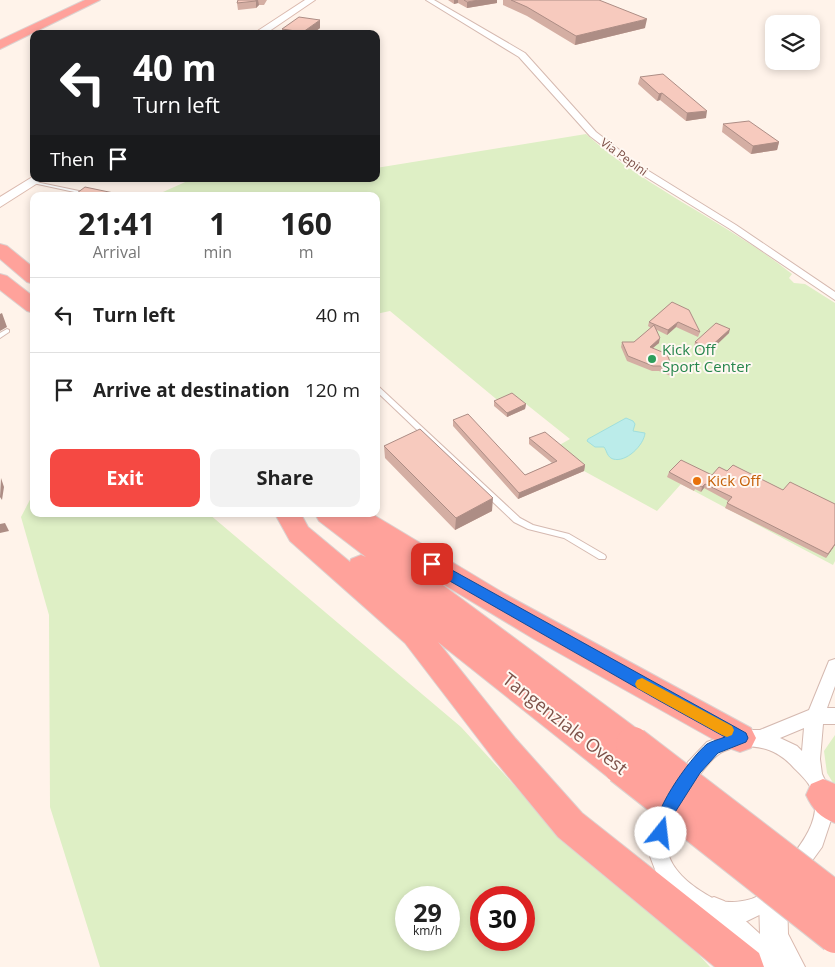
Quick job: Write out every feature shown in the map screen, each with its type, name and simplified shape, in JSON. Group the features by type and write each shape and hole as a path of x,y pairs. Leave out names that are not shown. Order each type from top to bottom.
{"highway":[{"path":"52,30 79,16 97,2"},
{"path":"43,30 97,2"},
{"path":"34,30 97,2"},
{"path":"0,45 30,32"},
{"path":"0,52 30,37"},
{"path":"0,60 30,41"},
{"path":"0,250 30,275"},
{"path":"0,262 30,285"},
{"path":"0,280 30,304"},
{"path":"0,290 30,314"},
{"path":"290,517 299,534 373,597 415,636 504,748 570,825 745,967"},
{"name":"Tangenziale Ovest","path":"298,517 627,756 835,899"},
{"name":"Tangenziale Ovest","path":"332,517 627,756 835,936"},
{"path":"358,517 415,555 662,696 751,738"}],"street":[{"path":"264,30 311,0"},
{"name":"Via Pepini","path":"429,0 522,55 593,134 636,167 733,226 835,297"},
{"path":"0,203 33,182"},
{"path":"714,911 746,911 773,898 815,840 823,817 824,792 810,752 814,716 835,666"},
{"path":"772,967 767,959 714,911 691,897 666,873 658,851 665,815 694,768 713,748 751,738 814,716 835,716"},
{"path":"751,738 791,752 824,792"},
{"path":"773,898 774,937 791,967"}],"lane":[{"path":"44,182 82,192"},
{"path":"0,336 7,331"},
{"path":"380,391 517,520 531,527 566,536 602,557"}],"green space":[{"name":"Kick Off Sport Center","path":"586,134 635,172 767,255 792,274 789,278 794,283 805,284 835,303 835,561 833,565 681,484 657,511 584,471 556,447 570,439 516,396 501,403 390,311 380,313 380,192 163,192 185,182 380,182 380,167"},
{"path":"30,500 30,517 213,517 461,727 557,832 691,946 710,967 100,967 50,807 49,615 21,517"},
{"path":"835,735 835,786 827,773 824,751"}],"water":[{"path":"626,418 635,424 633,431 645,433 638,448 629,456 618,460 613,459 608,455 604,447 595,447 587,441 588,439"}],"building":[{"path":"238,0 256,0 256,1 237,3"},
{"path":"511,0 599,0 647,19 576,36 527,7"},
{"path":"299,17 320,20 306,30 282,29"},
{"path":"663,74 707,111 687,113 662,93 659,94 640,77"},
{"path":"749,121 779,142 753,146 723,124"},
{"path":"85,187 109,192 78,192"},
{"path":"672,302 689,310 700,332 678,322 668,330 649,322"},
{"path":"716,323 730,329 709,348 695,342"},
{"path":"654,325 660,338 650,347 667,354 674,372 628,356 622,342 634,342"},
{"path":"512,393 526,404 507,413 494,401"},
{"path":"468,414 525,475 557,461 529,438 545,432 585,465 519,493 453,420"},
{"path":"420,429 493,498 456,518 384,446"},
{"path":"681,460 712,475 719,467 727,471 733,465 783,490 790,482 835,504 835,544 828,554 727,503 732,497 705,484 702,487 697,484 695,486 669,472"}],"slow traffic":[{"path":"642,684 727,730"}],"place":[{"name":"Kick Off Sport Center","path":"652,359"},
{"name":"Kick Off","path":"697,481"}],"route":[{"path":"432,564 662,696 740,738 713,748 694,768 665,815 661,833"}]}
